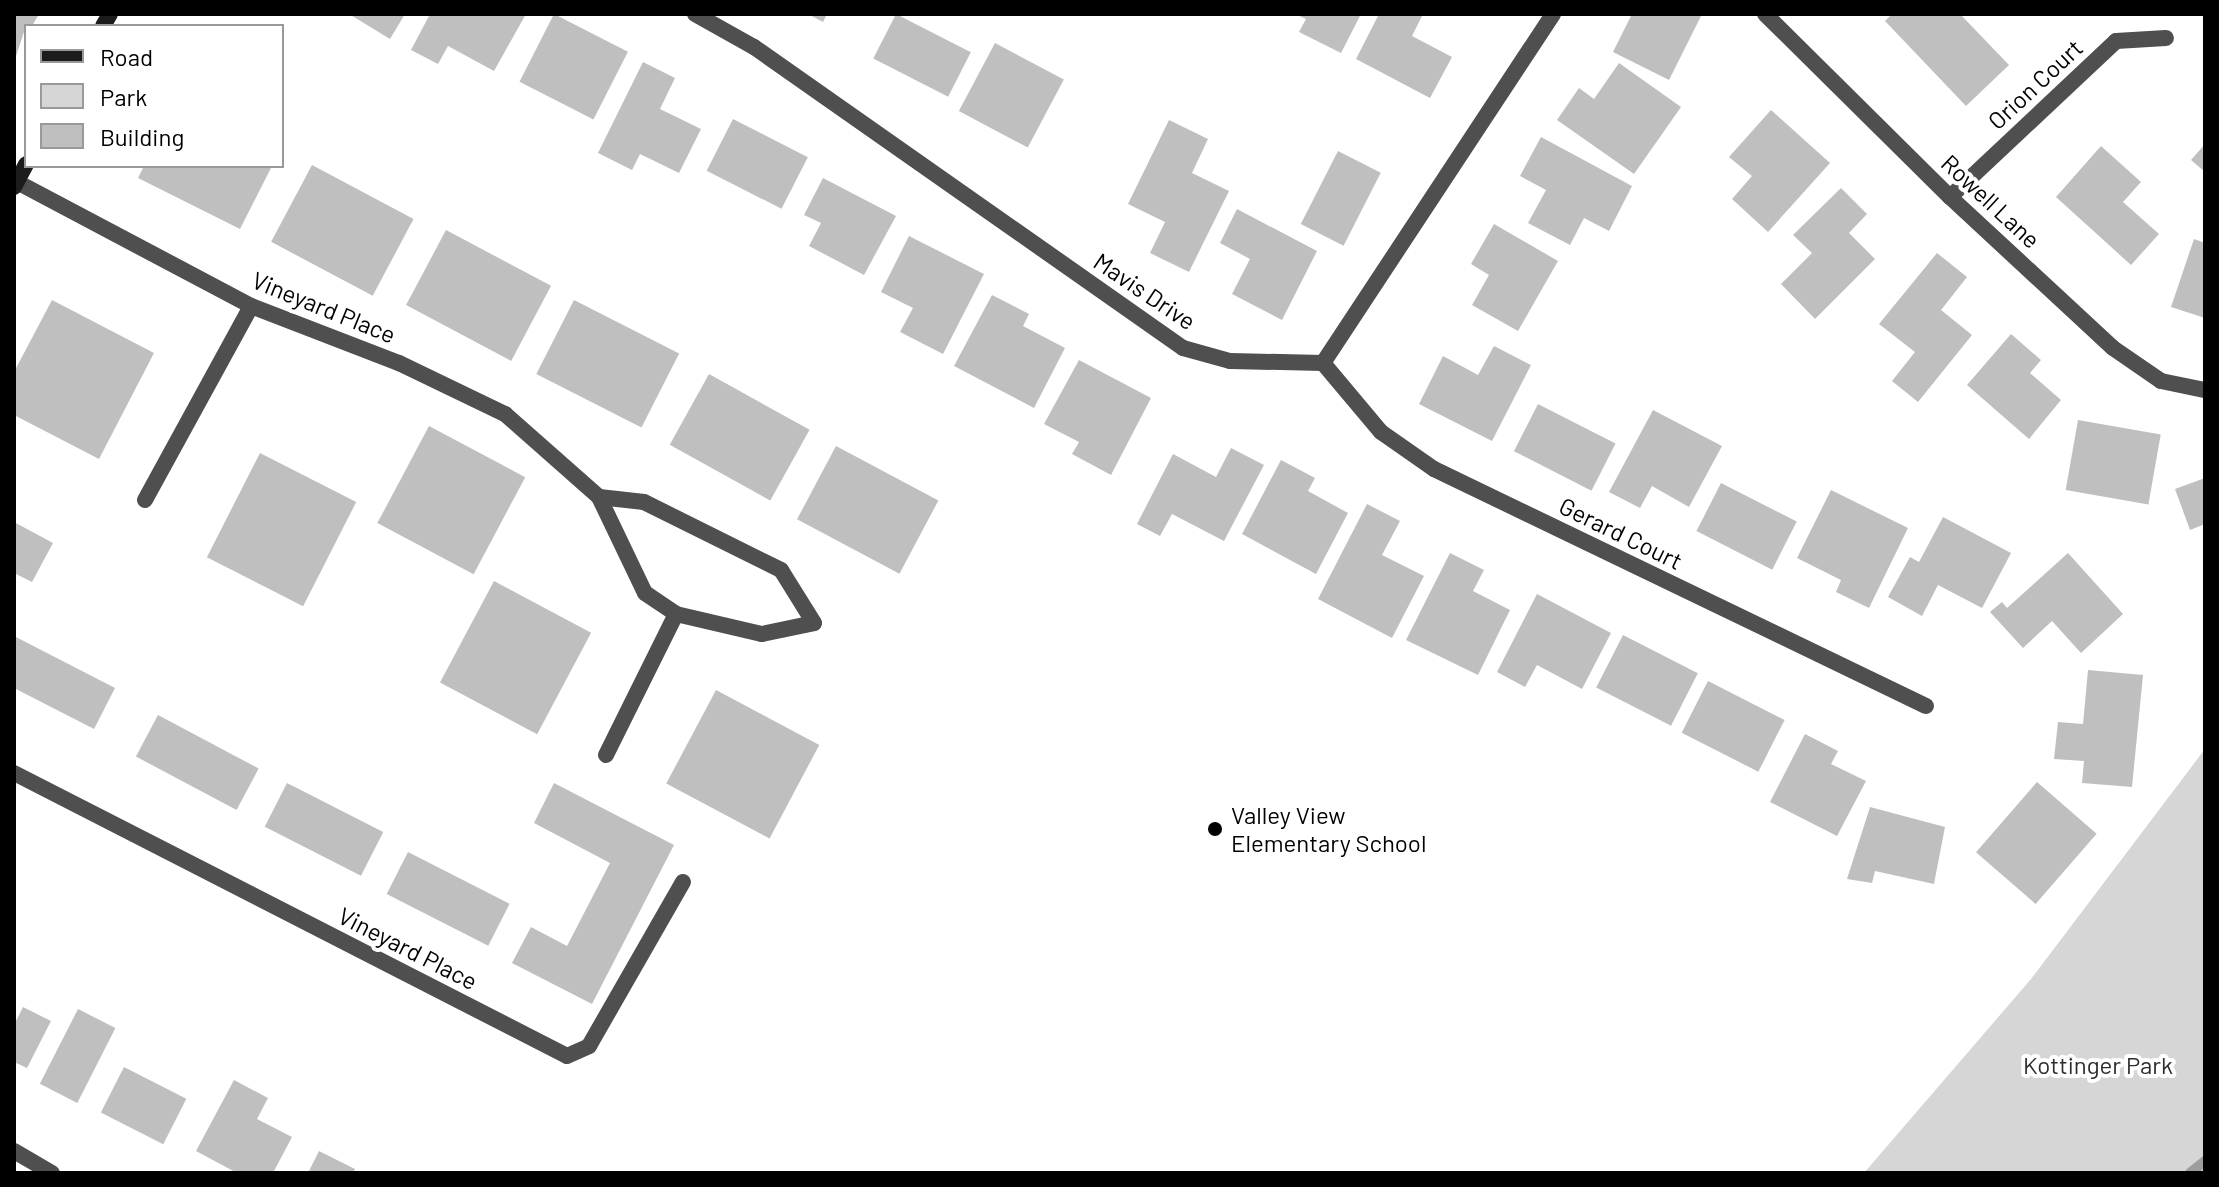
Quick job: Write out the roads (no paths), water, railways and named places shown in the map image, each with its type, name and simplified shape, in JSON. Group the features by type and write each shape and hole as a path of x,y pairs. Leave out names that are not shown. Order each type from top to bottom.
{"street":[{"name":"Mavis Drive","path":"695,14 754,47 1183,348 1230,361 1323,363"},
{"name":"Rowell Lane","path":"1765,14 1950,197 2113,348 2161,381 2205,390"},
{"path":"1323,363 1546,16"},
{"name":"Orion Court","path":"1950,197 2116,41 2166,38"},
{"name":"Vineyard Place","path":"15,185 251,306 399,363 505,414 599,497 645,593 676,614 762,634 814,623 781,570 644,502 599,497"},
{"path":"145,500 251,306"},
{"name":"Gerard Court","path":"1323,363 1381,432 1434,469 1926,706"},
{"path":"606,755 676,614"},
{"name":"Vineyard Place","path":"14,773 567,1056 589,1046 683,882"},
{"path":"14,1151 52,1173"}],"waterway":[{"path":"2190,1173 2205,1161"}],"place":[{"name":"Valley View Elementary School","path":"1215,829"}],"park label":[{"name":"Kottinger Park","path":"2098,1065"}]}
